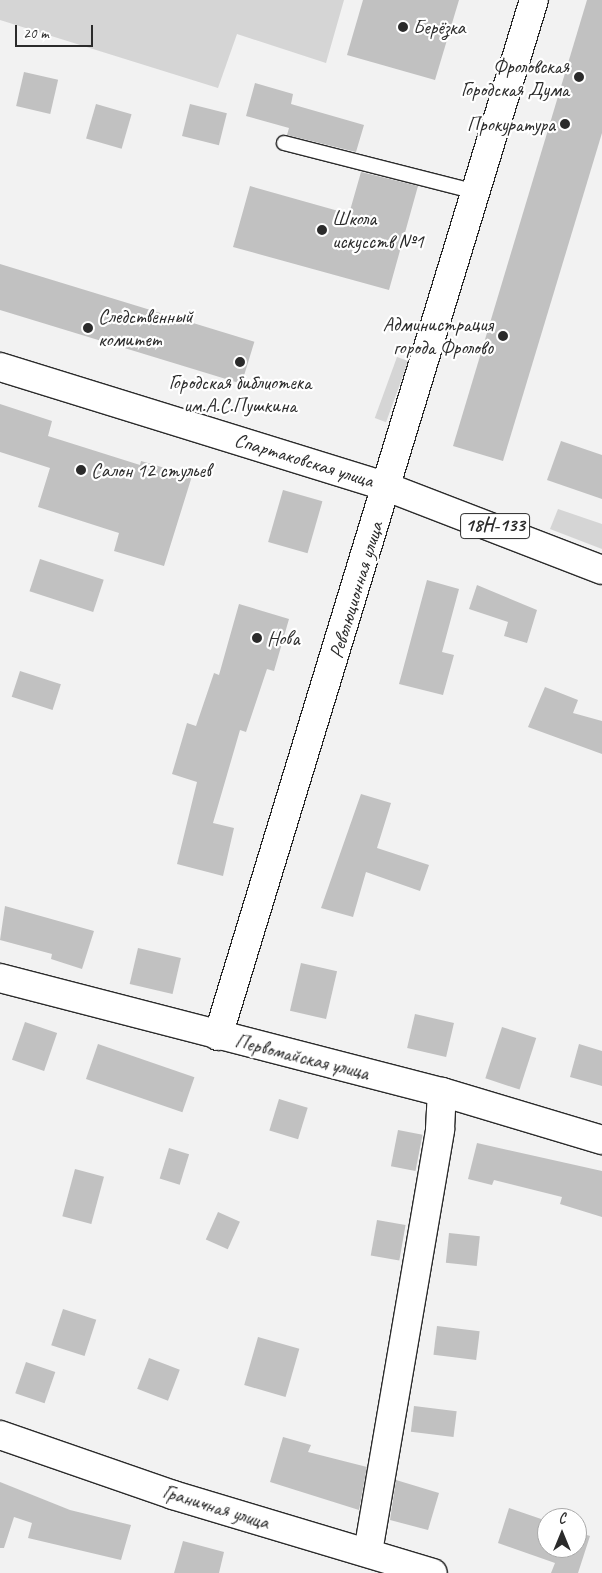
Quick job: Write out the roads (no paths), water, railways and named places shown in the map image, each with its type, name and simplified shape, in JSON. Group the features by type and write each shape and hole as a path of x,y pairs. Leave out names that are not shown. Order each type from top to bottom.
{"street":[{"name":"Революционная улица","path":"218,1036 534,0"},
{"name":"Спартаковская улица","path":"0,367 387,486 602,570"},
{"name":"Первомайская улица","path":"0,978 218,1036 442,1092 602,1140"},
{"path":"368,1552 440,1129 442,1092"},
{"name":"Граничная улица","path":"0,1435 173,1494 433,1573"}],"lane":[{"path":"284,143 476,192"}],"place":[{"name":"Берёзка","path":"403,27"},
{"name":"Фроловская Городская Дума","path":"579,77"},
{"name":"Прокуратура","path":"565,124"},
{"name":"Школа искусств №1","path":"322,230"},
{"name":"Следственный комитет","path":"88,328"},
{"name":"Администрация города Фролово","path":"503,336"},
{"name":"Городская библиотека им.А.С.Пушкина","path":"240,362"},
{"name":"Салон 12 стульев","path":"81,470"},
{"name":"Нова","path":"257,638"}]}
